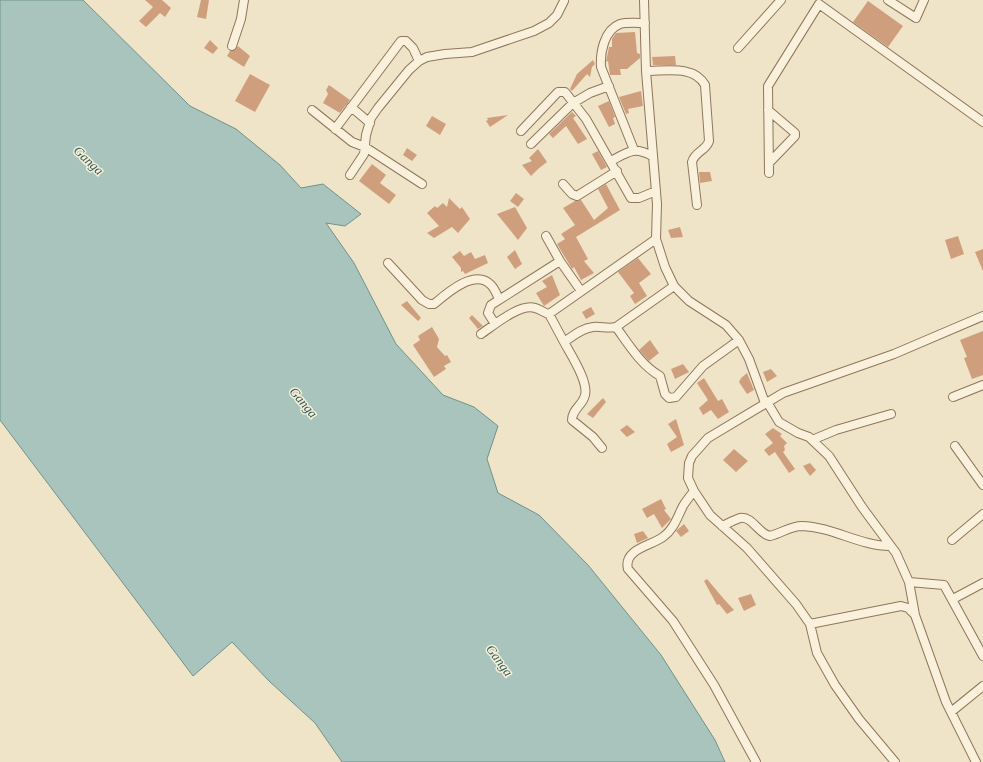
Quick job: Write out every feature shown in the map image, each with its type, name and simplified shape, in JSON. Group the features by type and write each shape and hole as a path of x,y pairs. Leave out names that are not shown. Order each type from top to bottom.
{"street":[{"path":"232,46 242,19 244,0"},
{"path":"350,175 364,154 370,123 378,108 409,70 419,61 427,57 472,52 534,31 549,23 557,15 563,0"},
{"path":"644,0 646,71 656,192 656,239 665,267 674,286 689,301 726,325 739,340 749,359 766,403 776,418 784,426 812,440 829,456 862,507 890,546 909,582 915,615 951,712 976,762"},
{"path":"738,48 781,0"},
{"path":"888,0 916,18 924,0"},
{"path":"769,172 768,86 770,80 818,1 983,122"},
{"path":"634,150 601,67 601,60 607,35 613,28 621,24 645,23"},
{"path":"335,129 401,41 406,41 413,48 419,61"},
{"path":"646,71 685,71 694,73 701,78 706,85 709,141 705,148 697,152 692,162 697,205"},
{"path":"531,144 573,103 590,93 609,86"},
{"path":"520,131 558,92 565,92 586,119 631,198 639,198 656,192"},
{"path":"351,107 370,123"},
{"path":"312,110 352,142 365,147 422,184"},
{"path":"768,110 795,133 795,136 769,162"},
{"path":"611,161 634,150 643,151 652,156"},
{"path":"563,184 572,194 577,196 617,171"},
{"path":"546,236 560,261 581,291"},
{"path":"549,314 656,239"},
{"path":"495,324 489,316 488,309 491,305 560,261"},
{"path":"388,263 422,300 429,304 434,304 462,284 472,280 482,281 491,285 499,299"},
{"path":"564,342 583,329 594,327 606,329 616,327 674,286"},
{"path":"481,334 520,309 529,307 535,308 549,314 586,388 584,399 575,410 572,420 593,437 602,448"},
{"path":"895,762 858,719 835,684 817,653 810,624 806,616 757,560 710,515 694,491 688,478 688,468 695,451 708,438 783,393 894,354 983,316"},
{"path":"616,327 649,370 660,376 665,394 669,398 676,397 703,366 739,340"},
{"path":"953,397 983,385"},
{"path":"812,440 836,430 891,414"},
{"path":"955,446 983,485"},
{"path":"694,491 684,505 671,530 664,537 636,550 630,555 626,563 628,569 673,621 714,685 756,762"},
{"path":"952,540 983,514"},
{"path":"722,526 740,518 751,521 766,535 775,535 789,528 811,527 843,534 868,543 890,546"},
{"path":"909,582 944,585 983,656"},
{"path":"953,600 983,583"},
{"path":"810,624 901,606 908,608 915,615"},
{"path":"951,712 983,686"}],"water":[{"name":"Ganga","path":"0,0 83,0 190,106 236,129 280,165 301,188 323,184 361,214 345,226 326,223 354,263 396,344 443,395 474,407 498,426 487,459 498,493 539,515 588,565 661,655 715,740 725,762 342,762 315,723 269,681 232,642 193,676 0,420"}],"building":[{"path":"145,0 162,0 171,8 165,17 160,13 146,27 139,21 153,7"},
{"path":"201,0 209,0 206,19 197,17"},
{"path":"868,1 903,26 888,47 853,22"},
{"path":"635,32 637,53 640,54 640,58 627,69 620,69 621,75 610,75 608,61 606,62 609,47 612,47 612,39 616,33"},
{"path":"210,40 218,48 213,54 204,48"},
{"path":"238,46 250,56 244,67 227,56 230,51 235,50"},
{"path":"675,56 676,65 653,65 652,57"},
{"path":"593,60 595,64 592,67 590,77 587,74 572,91 570,89 577,74"},
{"path":"250,74 270,85 255,112 235,101"},
{"path":"329,85 350,100 340,113 323,103 328,94 326,90"},
{"path":"641,91 643,106 628,109 629,113 626,114 619,97"},
{"path":"609,101 615,117 613,118 615,124 609,127 598,106"},
{"path":"572,112 576,116 573,118 587,139 578,144 566,126 553,138 549,134"},
{"path":"508,115 490,127 486,121 488,120 487,118"},
{"path":"432,116 446,124 440,135 426,126"},
{"path":"407,148 417,155 412,161 403,155"},
{"path":"538,149 547,162 531,176 522,165 532,161 529,158"},
{"path":"598,151 607,167 601,170 592,154"},
{"path":"372,164 386,175 380,183 396,195 389,204 359,181"},
{"path":"699,172 710,172 712,181 700,183"},
{"path":"606,184 620,210 576,237 588,259 584,261 594,273 581,280 574,267 572,269 557,244 565,239 561,234 575,225 563,208 575,201 581,200 594,220 608,208 598,189"},
{"path":"516,193 524,199 518,207 510,201"},
{"path":"449,198 460,209 462,207 470,219 458,233 452,227 434,238 427,233 439,226 427,213 435,206 437,208 443,203 447,207"},
{"path":"515,207 527,228 518,240 497,214"},
{"path":"680,227 683,237 671,238 668,230"},
{"path":"958,236 964,254 951,259 945,240"},
{"path":"983,249 983,271 975,252"},
{"path":"515,250 522,264 515,269 507,257"},
{"path":"460,251 464,256 471,252 475,259 485,255 488,263 465,274 463,271 461,272 461,268 452,257"},
{"path":"638,258 651,274 639,283 647,296 635,304 630,296 634,293 618,272"},
{"path":"552,275 560,295 544,306 536,293 547,287 542,281"},
{"path":"407,301 421,318 418,321 401,305"},
{"path":"591,307 595,314 586,319 582,312"},
{"path":"472,315 483,326 478,329 469,318"},
{"path":"432,327 439,339 437,347 445,356 447,355 451,362 444,366 446,369 434,377 413,345 420,340 418,336"},
{"path":"983,331 983,375 972,379 964,358 967,357 960,340"},
{"path":"650,340 659,353 649,361 639,350"},
{"path":"683,364 689,372 675,379 671,369"},
{"path":"771,369 777,376 767,382 763,372"},
{"path":"747,373 754,390 747,394 739,382"},
{"path":"704,378 718,401 722,399 729,412 718,419 711,410 703,415 699,408 708,400 697,383"},
{"path":"603,398 606,402 593,418 587,414"},
{"path":"676,419 684,445 671,452 667,444 677,437 668,424"},
{"path":"627,425 635,432 627,437 620,430"},
{"path":"773,428 782,434 780,436 787,443 784,446 785,450 783,452 795,469 789,473 775,452 769,456 764,450 773,443 765,434"},
{"path":"734,449 748,461 736,472 723,460"},
{"path":"810,463 816,470 810,476 803,466"},
{"path":"661,499 666,509 664,510 671,519 662,528 654,514 647,518 642,509"},
{"path":"684,524 689,531 681,537 676,531"},
{"path":"643,531 648,538 637,543 634,534"},
{"path":"707,579 734,610 727,614 719,604 717,605 704,581"},
{"path":"751,594 756,605 744,611 738,598"}]}
